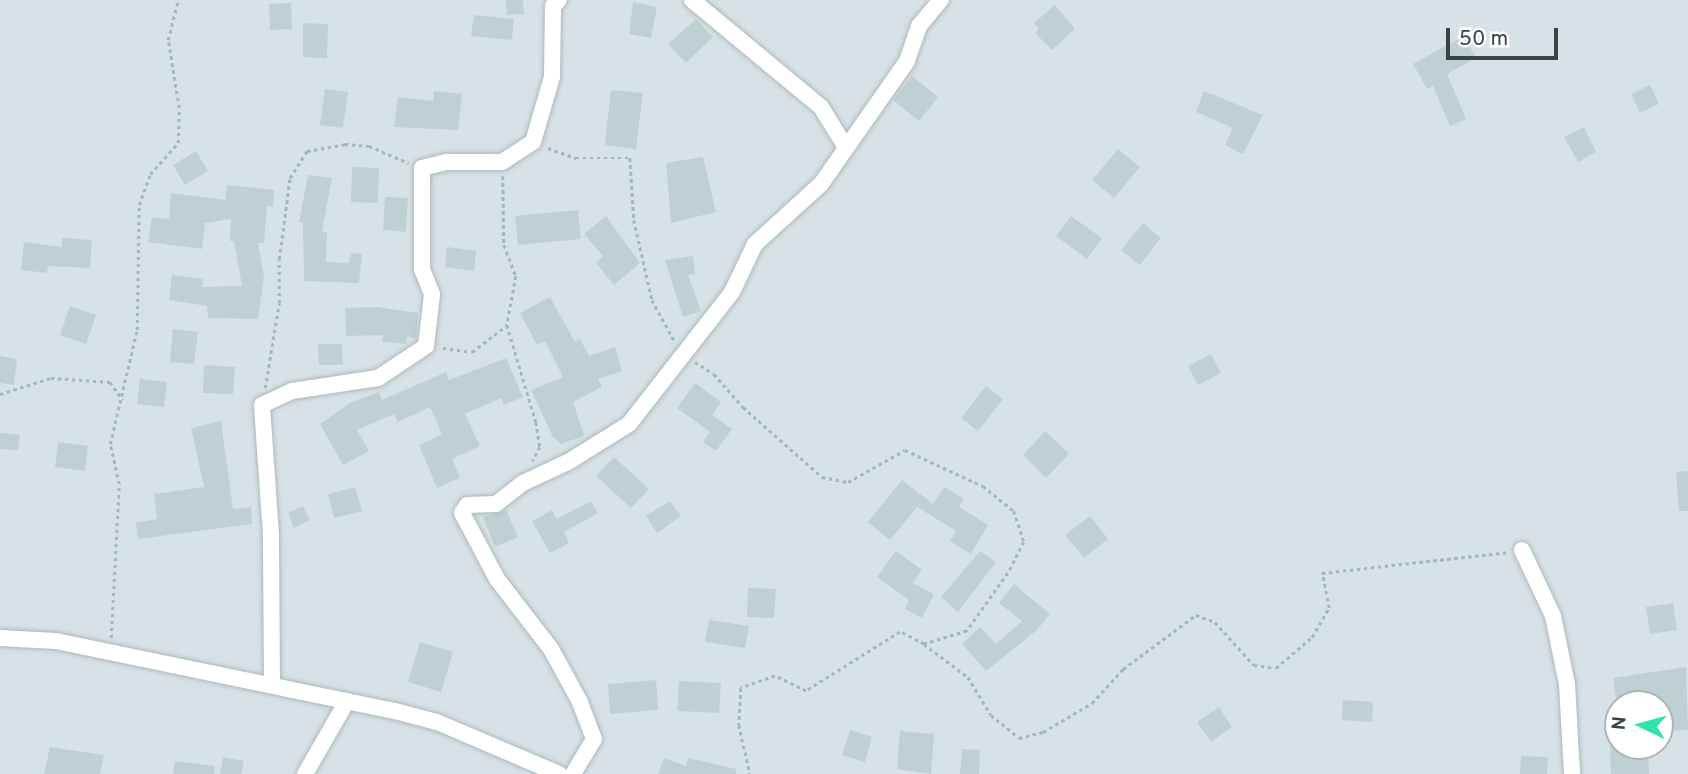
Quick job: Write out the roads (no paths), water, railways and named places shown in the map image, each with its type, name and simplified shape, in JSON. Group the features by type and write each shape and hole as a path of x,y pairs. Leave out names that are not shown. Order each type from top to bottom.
{"street":[{"path":"272,685 271,547 262,405 292,391 378,378 426,346 432,295 422,269 422,168 446,162 502,162 533,142 552,77 553,6 559,0"},
{"path":"692,0 821,107 845,146"},
{"path":"573,774 594,739 580,702 551,649 497,579 462,513 467,505 496,504 523,483 568,462 629,424 732,292 755,244 821,184 845,146 907,61 919,26 942,0"},
{"path":"1522,550 1553,616 1567,684 1572,774"},
{"path":"0,638 56,641 110,651 437,722 559,774"},
{"path":"305,774 347,701"}]}
